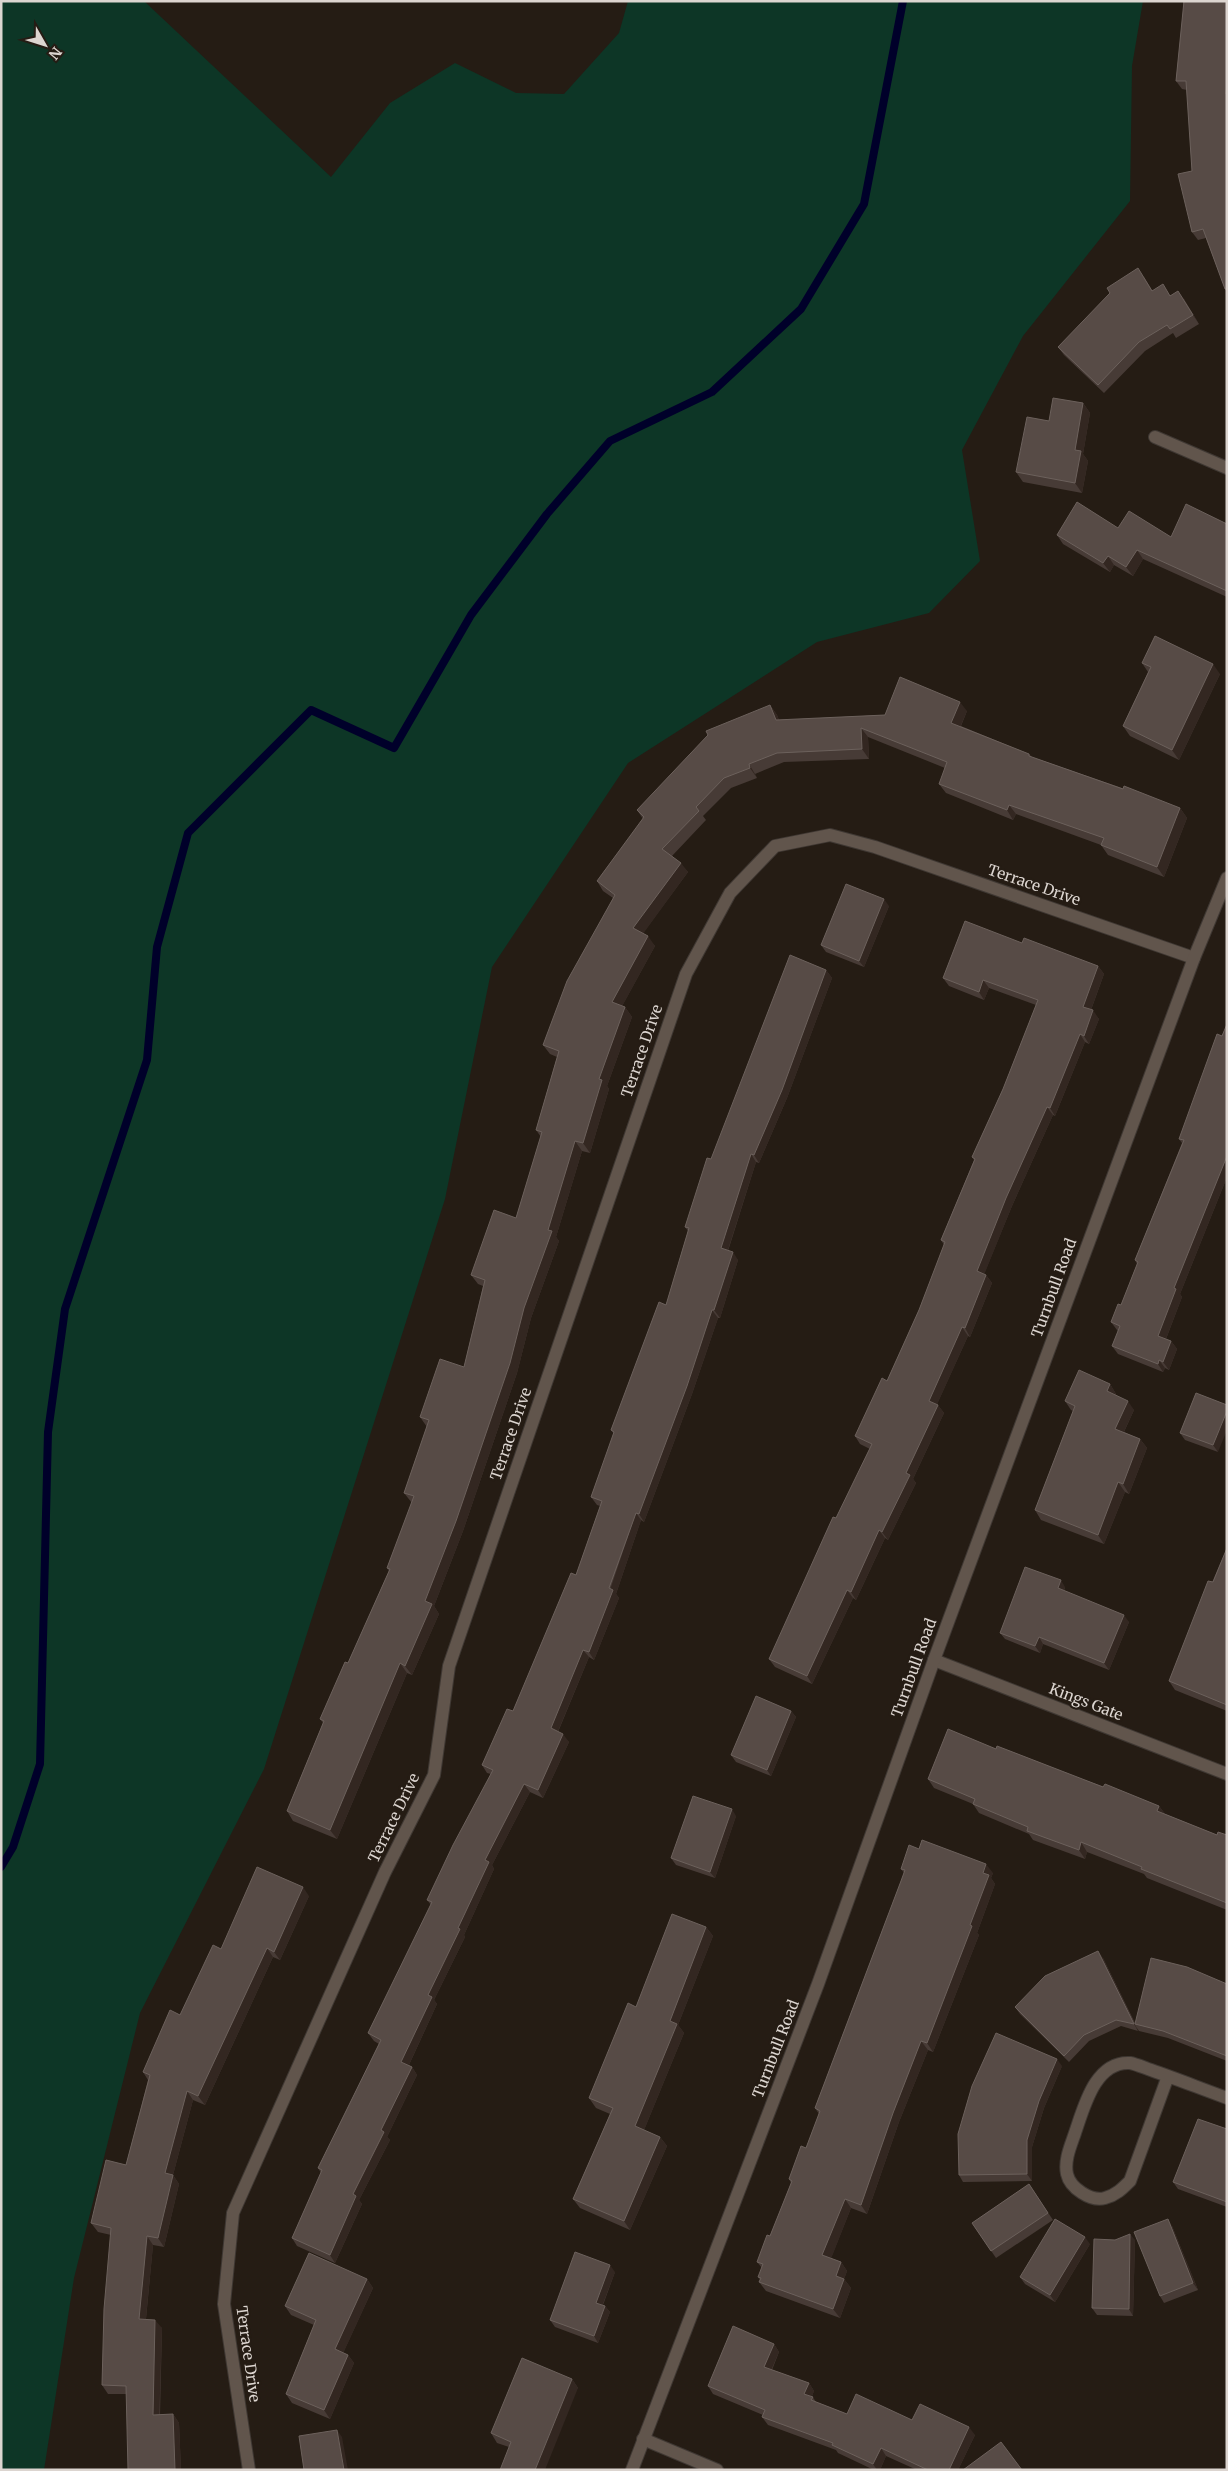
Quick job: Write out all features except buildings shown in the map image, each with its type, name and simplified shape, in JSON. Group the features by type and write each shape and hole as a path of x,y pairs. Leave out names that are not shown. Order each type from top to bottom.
{"street":[{"path":"1155,437 1227,468"},
{"name":"Terrace Drive","path":"249,2470 224,2304 233,2214 385,1872 434,1775 449,1666 686,974 730,893 775,846 830,835 875,847 1194,958"},
{"name":"Turnbull Road","path":"632,2470 818,1984 934,1660 1194,958 1227,878"},
{"name":"Kings Gate","path":"934,1660 1227,1774"},
{"path":"1168,2076 1130,2180 1120,2192 1103,2199 1088,2196 1072,2187 1067,2174 1068,2155 1087,2097 1099,2078 1113,2066 1130,2063 1168,2076 1227,2098"},
{"path":"643,2439 717,2470"}],"green space":[{"path":"1,1 144,1 331,177 390,103 455,63 516,93 564,94 619,33 628,1 1143,1 1132,66 1130,201 1023,336 962,450 980,561 929,613 817,642 628,763 492,967 445,1199 264,1769 140,2013 74,2278 44,2470 1,2470"}],"waterway":[{"path":"1,1867 13,1847 40,1764 48,1432 65,1309 147,1060 157,947 188,833 311,710 394,748 471,615 547,514 610,441 712,392 801,309 864,204 903,1"}]}
